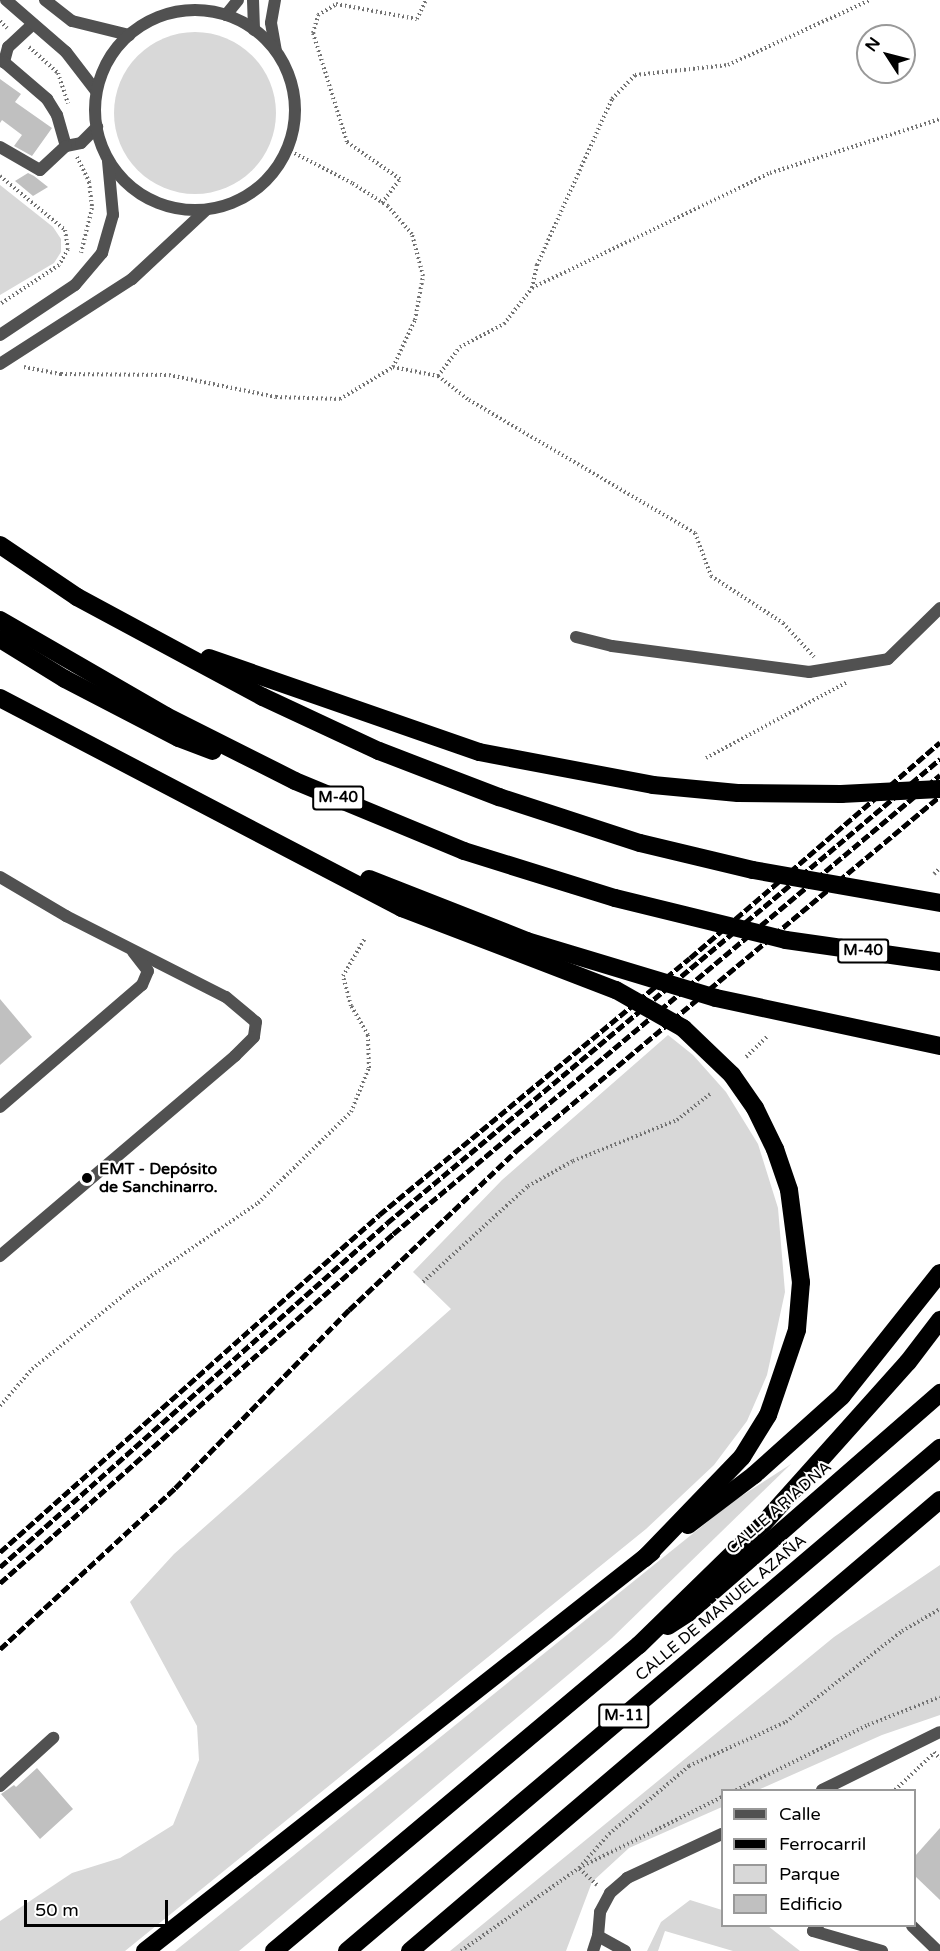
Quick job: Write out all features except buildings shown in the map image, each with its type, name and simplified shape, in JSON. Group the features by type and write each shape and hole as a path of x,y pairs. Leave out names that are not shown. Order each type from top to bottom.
{"highway":[{"path":"0,545 78,597 263,697 369,746 488,793 640,843 753,870 940,903"},
{"name":"M-40","path":"0,620 166,716 295,780 464,851 615,898 786,939 940,962"},
{"path":"152,638 479,753 653,785 738,793 841,795 940,789"},
{"path":"0,639 64,679 179,738 295,780"},
{"path":"0,698 402,908 616,990 683,1028 732,1075 755,1108 775,1149 795,1224 801,1282 797,1330 768,1415 742,1457 644,1559"},
{"path":"268,837 527,941 716,998 940,1046"},
{"path":"145,1951 754,1475 842,1396 940,1273"},
{"path":"639,1645 764,1524 893,1379 940,1320"},
{"name":"CALLE ARIADNA","path":"639,1645 688,1613 940,1393"},
{"name":"CALLE DE MANUEL AZAÑA","path":"347,1951 936,1453"},
{"path":"410,1951 940,1500"},
{"name":"CALLE DE MANUEL AZAÑA","path":"274,1951 639,1645"}],"street":[{"path":"6,0 66,52 96,91"},
{"path":"45,0 72,21 129,35"},
{"path":"194,10 204,0"},
{"path":"226,15 238,0"},
{"path":"253,0 254,30"},
{"path":"108,161 126,184 150,200 177,209 206,210 237,203 256,191 275,172 288,150 294,100 288,74 276,51 271,23 275,0"},
{"path":"0,334 48,305 75,285 102,253 113,215 108,161 97,127 96,91 108,60 129,35 159,17 194,10 226,15 254,30 276,51"},
{"path":"33,24 4,43 2,66 47,99 57,116 66,146"},
{"path":"0,147 40,170 66,146 81,143 97,127"},
{"path":"0,364 132,279 206,210"},
{"path":"576,636 612,646 809,672 888,659 940,608"},
{"path":"0,877 130,949 226,997 256,1022 254,1037 0,1256"},
{"path":"0,1107 142,985 148,971 130,949"},
{"path":"826,1789 940,1732"},
{"path":"0,1786 53,1738"},
{"path":"593,1951 598,1936 600,1912 610,1893 627,1878 652,1864 721,1835"},
{"path":"817,1927 813,1931 882,1951"},
{"path":"913,1927 938,1951"},
{"path":"598,1936 625,1951"}],"path":[{"path":"382,203 400,179 347,142 313,33 318,15 336,4 417,19 426,0"},
{"path":"438,376 460,347 504,324 532,288 537,265 612,99 635,75 728,65 870,0"},
{"path":"532,288 770,173 940,119"},
{"path":"21,366 62,374 169,375 276,397 340,399 393,367 416,320 423,276 412,234 382,203 288,150"},
{"path":"0,176 65,230 68,249 59,265 0,304"},
{"path":"59,265 65,273"},
{"path":"393,367 438,376 469,400 695,533 711,576 783,623 825,669"},
{"path":"706,758 846,682 870,662"},
{"path":"934,874 940,868"},
{"path":"0,1406 32,1369 129,1291 258,1203 351,1112 369,1068 368,1035 351,1006 343,976 365,938"},
{"path":"746,1057 768,1036"},
{"path":"423,1282 528,1186 573,1161 677,1120 710,1094"},
{"path":"579,1868 609,1834 689,1766 786,1722 902,1631 940,1609"},
{"path":"740,1789 868,1725 940,1697"},
{"path":"897,1789 934,1752"},
{"path":"461,1951 579,1868 721,1798"},
{"path":"579,1868 591,1882 610,1893"}],"green space":[{"path":"195,32 211,33 226,38 253,55 270,82 275,97 275,129 270,144 253,171 226,188 211,193 195,194 179,193 164,188 137,171 120,144 115,129 114,113 115,97 120,82 137,55 164,38 179,33"},
{"path":"0,185 53,227 61,239 61,252 54,263 0,295"},
{"path":"668,1035 693,1055 726,1092 758,1144 778,1208 785,1292 767,1375 747,1421 714,1465 646,1529 125,1951 0,1951 0,1921 72,1873 120,1858 173,1825 199,1760 197,1726 130,1602 174,1554 451,1309 413,1272 502,1180"},
{"path":"791,1464 612,1638 239,1951 175,1951 732,1502"},
{"path":"940,1565 940,1715 882,1735 760,1789 721,1789 721,1807 629,1848 592,1882 566,1951 450,1951 834,1637"},
{"path":"690,1900 721,1910 721,1927 769,1927 800,1951 733,1951 665,1931 658,1951 647,1951 661,1922"}],"railway":[{"path":"0,1552 379,1215 690,958 940,742"},
{"path":"0,1567 387,1223 940,759"},
{"path":"0,1583 393,1234 940,775"},
{"path":"0,1649 175,1488 349,1310 516,1151 940,796"}],"place":[{"name":"EMT - Depósito de Sanchinarro.","path":"87,1178"}]}
